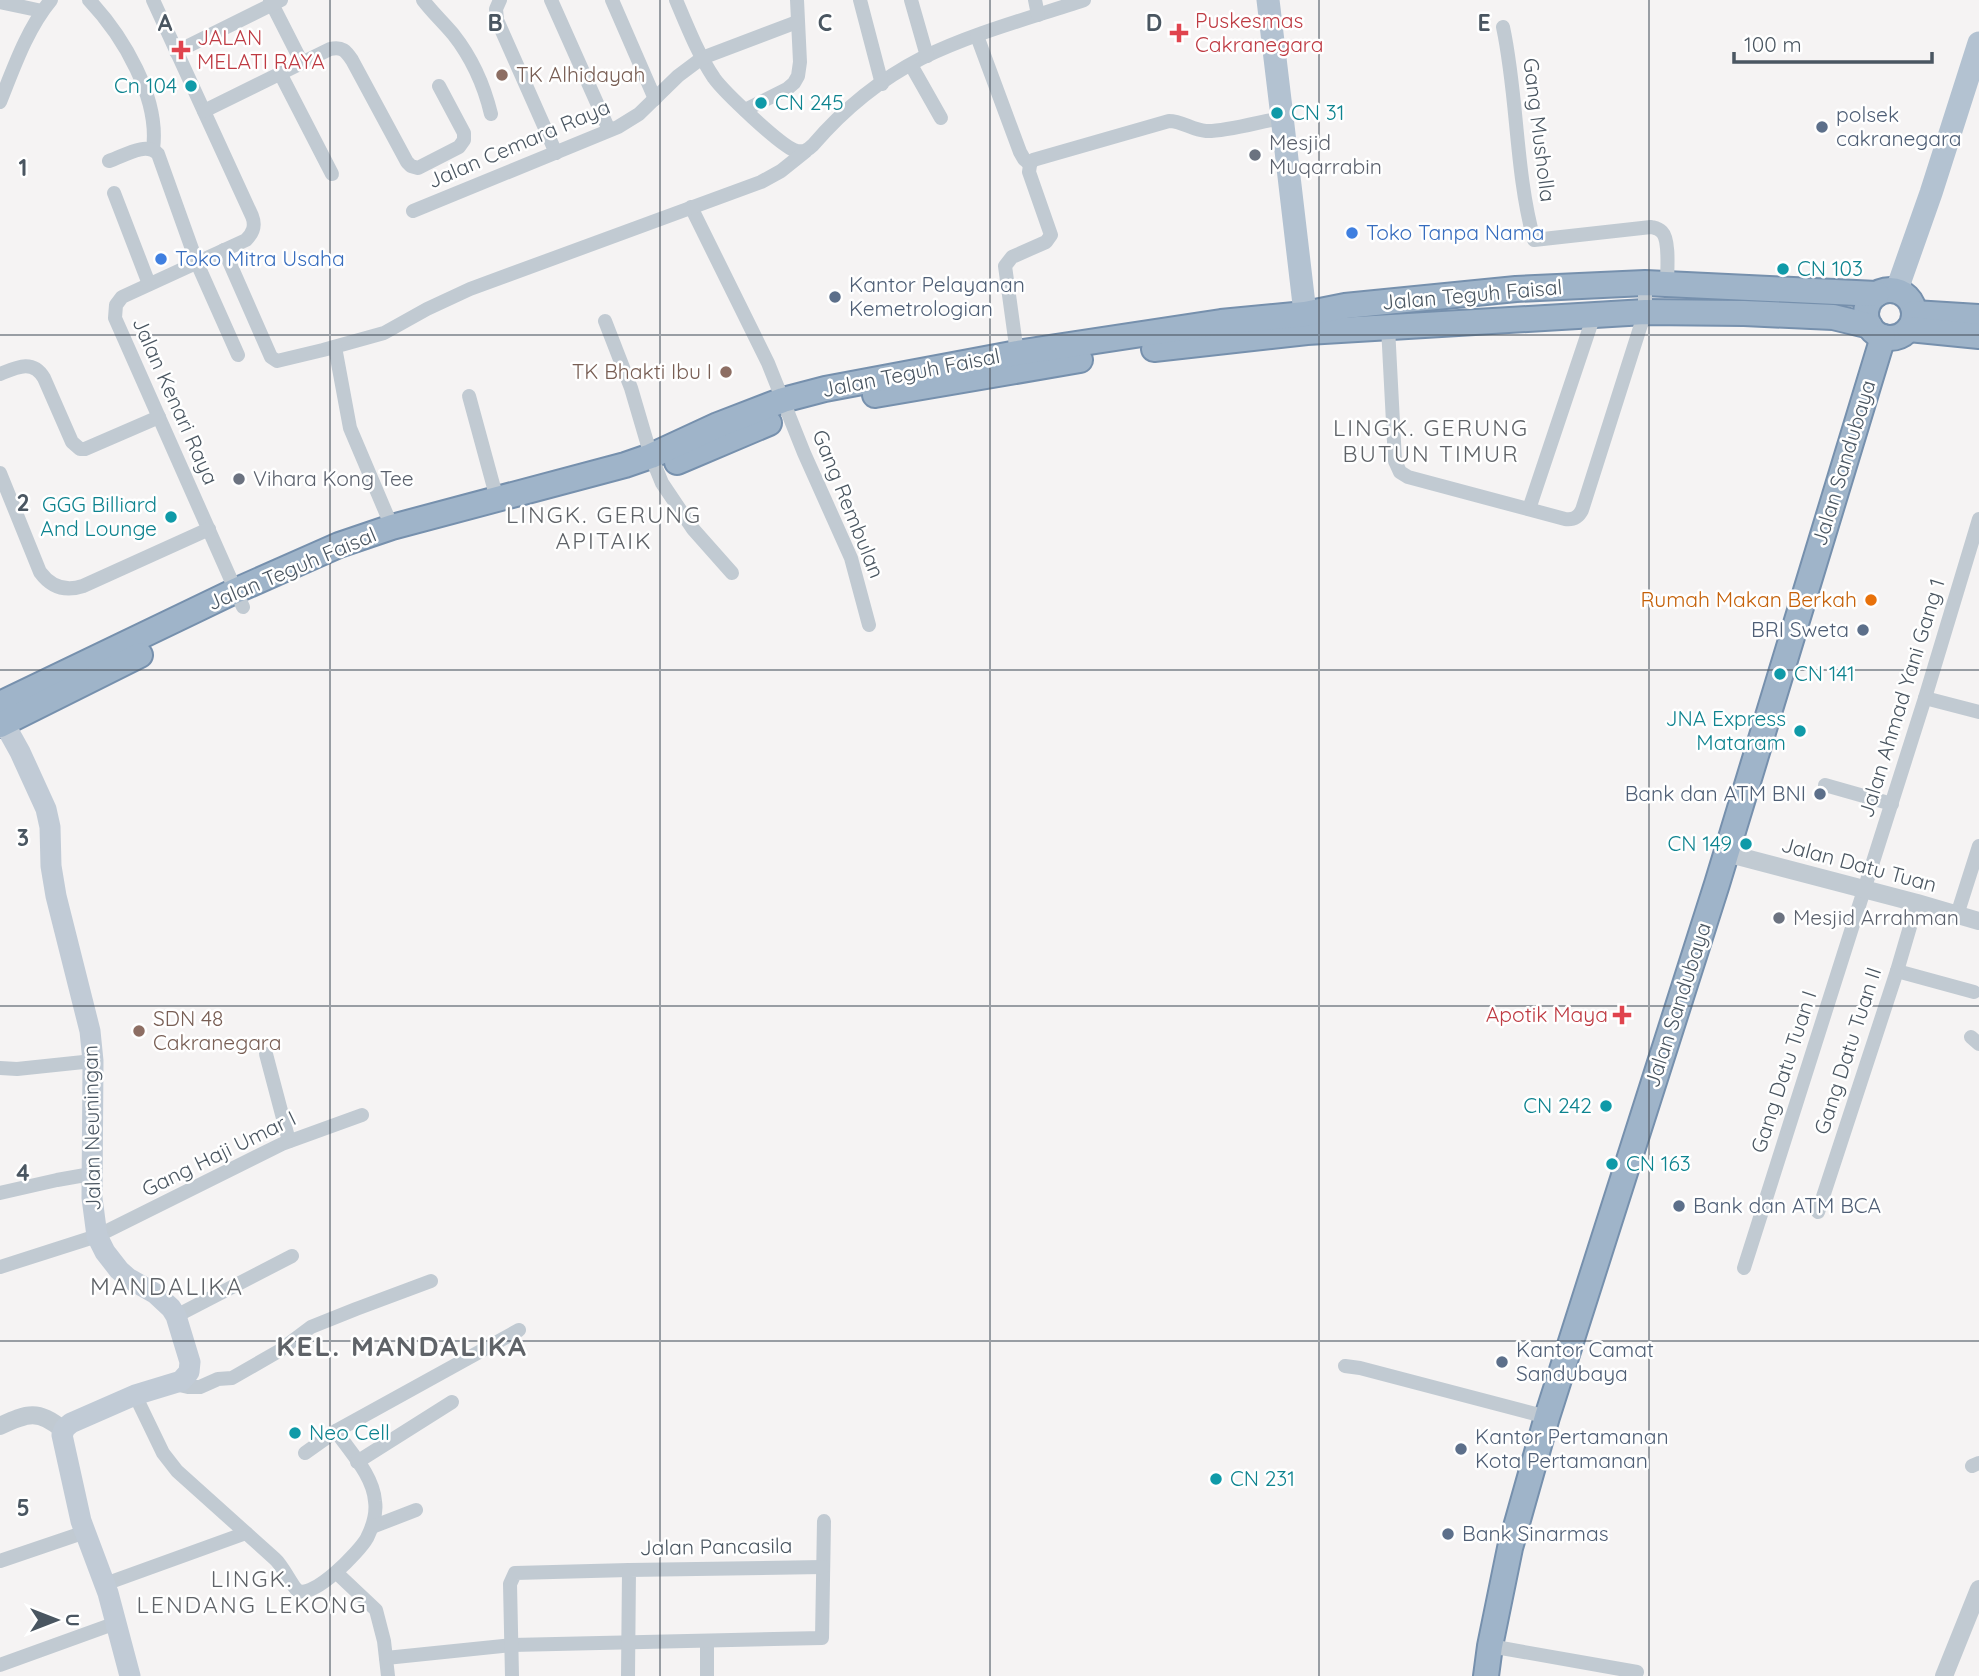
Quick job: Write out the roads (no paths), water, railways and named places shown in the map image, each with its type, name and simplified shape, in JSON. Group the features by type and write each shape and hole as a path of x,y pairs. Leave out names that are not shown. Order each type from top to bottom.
{"highway":[{"name":"Jalan Teguh Faisal","path":"786,407 865,397 1306,323 1345,306 1516,289 1656,283 1887,293"},
{"path":"1516,289 1516,319"},
{"path":"1887,293 1909,300 1911,321 1899,336 1876,331 1867,311 1870,302 1887,293"},
{"name":"Jalan Teguh Faisal","path":"239,599 367,553 581,493 654,463 718,425 786,407 849,384 1017,353 1221,322 1388,327 1645,312 1731,313 1833,317 1876,331"},
{"path":"1911,321 1979,317"},
{"path":"1911,321 1979,336"},
{"name":"Jalan Sandubaya","path":"1486,1676 1510,1548 1547,1417 1726,853 1876,331"},
{"name":"Jalan Teguh Faisal","path":"1,717 117,657 239,599 339,545 392,527 625,465 654,463"}],"main road":[{"path":"1268,0 1306,323"},
{"path":"1887,293 1900,278 1979,43"},
{"name":"Jalan Neuningan","path":"1,717 20,752 48,818 53,881 87,1017 93,1061 92,1210 97,1236 119,1270 163,1300 176,1316"},
{"path":"130,1676 105,1584 85,1532 61,1440 63,1430 71,1423 135,1395 185,1379 190,1367 176,1316"}],"street":[{"path":"89,0 119,38 138,73 155,129 153,149"},
{"name":"Jalan Kenari Raya","path":"153,0 254,222 248,238 122,297 116,305 114,315 239,599"},
{"path":"423,0 469,57 491,114"},
{"path":"500,0 496,15 556,153"},
{"path":"551,0 609,130"},
{"path":"612,0 655,99"},
{"path":"676,0 702,58 720,86 790,148 806,151"},
{"path":"745,110 787,89 797,80 800,67 797,0"},
{"path":"860,0 882,84"},
{"path":"911,0 927,56"},
{"path":"1035,0 1038,15"},
{"path":"224,250 272,359 287,359 384,333 470,289 771,177 806,151 846,111 911,65 977,36 1084,0"},
{"path":"176,52 274,1 302,63"},
{"path":"0,2 47,5 18,57 0,101"},
{"name":"Jalan Cemara Raya","path":"413,211 609,130 639,114 678,76 702,58 797,22"},
{"name":"Gang Musholla","path":"1503,27 1533,238 1535,241 1651,227 1659,229 1664,234 1666,243 1656,283"},
{"path":"977,36 1020,152 1030,166"},
{"path":"204,111 333,48 345,50 407,162 412,167 422,167 459,147 464,140 464,133 439,86"},
{"path":"911,65 941,117"},
{"path":"281,75 332,174"},
{"path":"1017,353 1005,266 1012,257 1046,242 1051,235 1029,172 1035,158 1169,121 1210,131 1282,117"},
{"path":"109,161 145,148 153,149 159,155 197,263 237,355"},
{"path":"114,192 149,284"},
{"name":"Gang Rembulan","path":"691,207 768,363 851,558 869,625"},
{"path":"1388,327 1395,461 1398,469 1408,477 1567,520 1574,519 1581,512 1656,283"},
{"path":"1529,509 1594,315"},
{"path":"605,321 631,388 662,483 687,521 732,573"},
{"path":"335,347 350,428 392,527"},
{"path":"0,374 24,366 33,367 40,372 71,439 80,449 159,416"},
{"path":"469,396 496,499"},
{"path":"0,473 40,572 47,581 61,588 83,586 209,529"},
{"name":"Jalan Ahmad Yani Gang 1","path":"1865,888 1976,540 1979,519"},
{"path":"1925,698 1979,712"},
{"path":"1825,785 1892,804"},
{"path":"1956,915 1979,846"},
{"name":"Jalan Datu Tuan","path":"1726,853 1865,888 1979,921"},
{"name":"Gang Datu Tuan I","path":"1744,1268 1865,888"},
{"name":"Gang Datu Tuan II","path":"1818,1212 1917,902"},
{"path":"1897,971 1973,992"},
{"path":"266,1054 289,1140"},
{"path":"0,1068 17,1069 93,1061"},
{"name":"Gang Haji Umar I","path":"0,1267 97,1236 289,1140 362,1115"},
{"path":"0,1194 92,1174"},
{"path":"176,1316 292,1256"},
{"path":"175,1384 200,1387 219,1378 232,1378 279,1351 311,1327 431,1281"},
{"path":"305,1452 336,1431 519,1330"},
{"path":"1345,1366 1547,1417"},
{"path":"135,1395 177,1471 281,1564 294,1586 301,1592 319,1585 347,1562 363,1544 372,1527 376,1508 374,1490 336,1431"},
{"path":"358,1462 452,1402"},
{"path":"0,1426 31,1414 48,1418 63,1430"},
{"path":"372,1527 416,1510"},
{"path":"386,1658 512,1645 822,1638 824,1521"},
{"path":"0,1561 85,1532"},
{"path":"105,1584 246,1533"},
{"name":"Jalan Pancasila","path":"628,1676 629,1570 823,1567"},
{"path":"512,1676 510,1584 515,1573 629,1570"},
{"path":"341,1577 376,1610 381,1624 388,1676"},
{"path":"1944,1676 1979,1589"},
{"path":"0,1665 116,1623"},
{"path":"707,1642 707,1676"},
{"path":"1490,1646 1637,1671"}],"place":[{"name":"Puskesmas Cakranegara","path":"1179,33"},
{"name":"JALAN MELATI RAYA","path":"181,50"},
{"name":"TK Alhidayah","path":"502,75"},
{"name":"Cn 104","path":"191,86"},
{"name":"CN 245","path":"761,103"},
{"name":"CN 31","path":"1277,113"},
{"name":"polsek cakranegara","path":"1822,127"},
{"name":"Mesjid Muqarrabin","path":"1255,155"},
{"name":"Toko Tanpa Nama","path":"1352,233"},
{"name":"Toko Mitra Usaha","path":"161,259"},
{"name":"CN 103","path":"1783,269"},
{"name":"Kantor Pelayanan Kemetrologian","path":"835,297"},
{"name":"TK Bhakti Ibu I","path":"726,372"},
{"name":"Vihara Kong Tee","path":"239,479"},
{"name":"GGG Billiard And Lounge","path":"171,517"},
{"name":"Rumah Makan Berkah","path":"1871,600"},
{"name":"BRI Sweta","path":"1863,630"},
{"name":"CN 141","path":"1780,674"},
{"name":"JNA Express Mataram","path":"1800,731"},
{"name":"Bank dan ATM BNI","path":"1820,794"},
{"name":"CN 149","path":"1746,844"},
{"name":"Mesjid Arrahman","path":"1779,918"},
{"name":"Apotik Maya","path":"1622,1015"},
{"name":"SDN 48 Cakranegara","path":"139,1031"},
{"name":"CN 242","path":"1606,1106"},
{"name":"CN 163","path":"1612,1164"},
{"name":"Bank dan ATM BCA","path":"1679,1206"},
{"name":"Kantor Camat Sandubaya","path":"1502,1362"},
{"name":"Neo Cell","path":"295,1433"},
{"name":"Kantor Pertamanan Kota Pertamanan","path":"1461,1449"},
{"name":"CN 231","path":"1216,1479"},
{"name":"Bank Sinarmas","path":"1448,1534"}],"district":[{"name":"LINGK. GERUNG BUTUN TIMUR","path":"1431,441"},
{"name":"LINGK. GERUNG APITAIK","path":"604,528"},
{"name":"MANDALIKA","path":"167,1287"},
{"name":"KEL. MANDALIKA","path":"402,1346"},
{"name":"LINGK. LENDANG LEKONG","path":"252,1592"}]}
